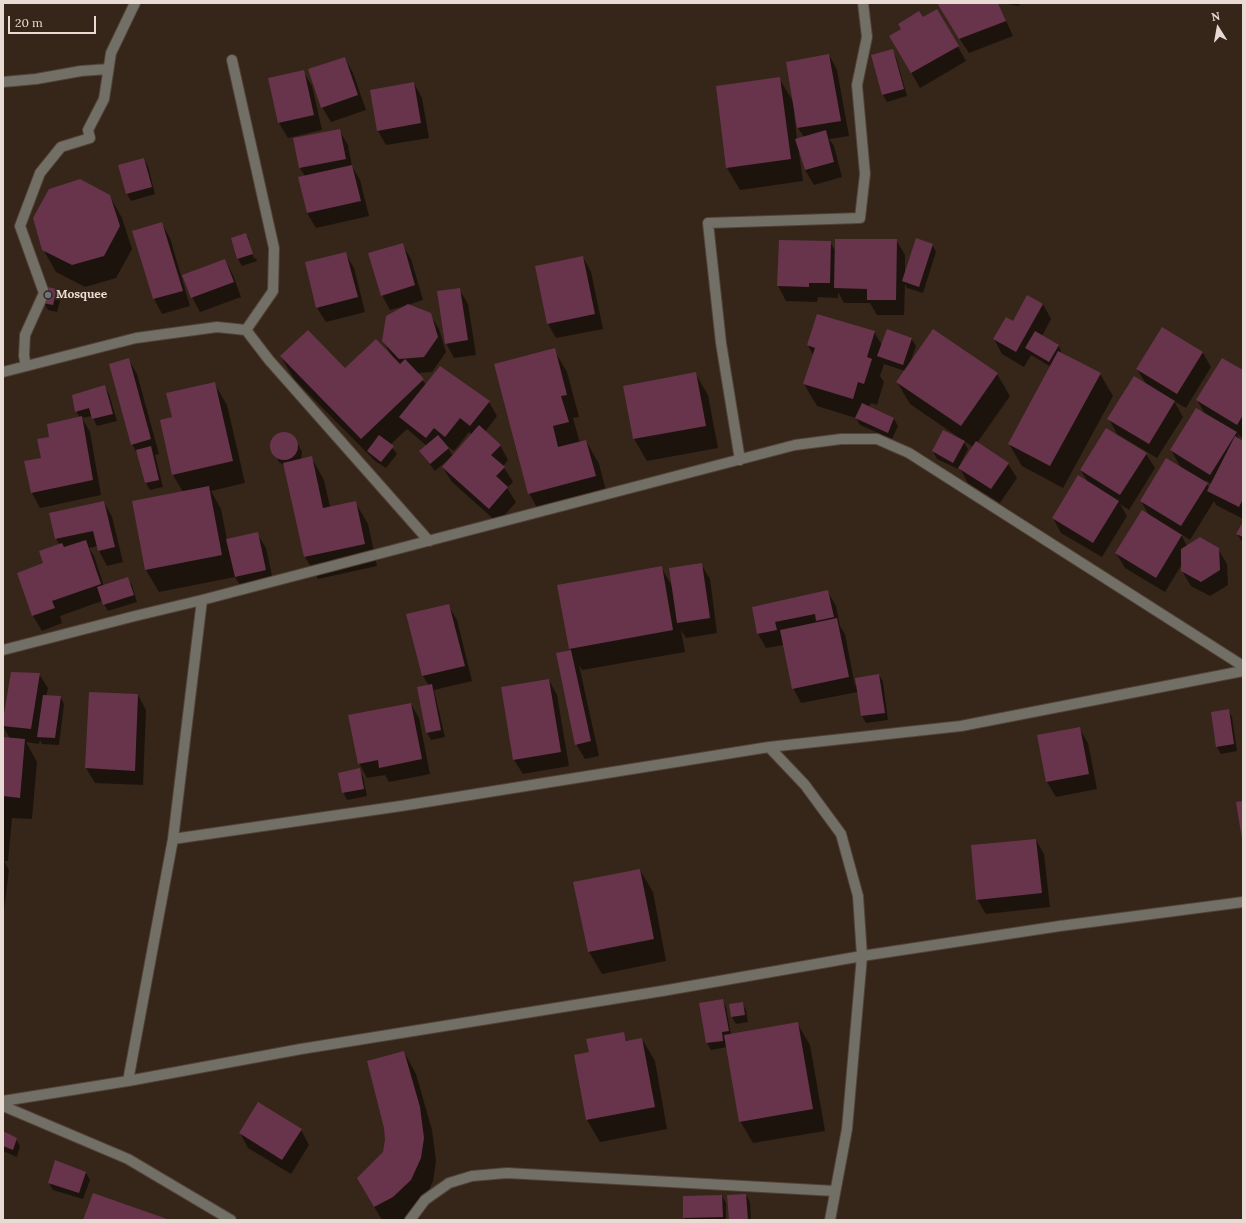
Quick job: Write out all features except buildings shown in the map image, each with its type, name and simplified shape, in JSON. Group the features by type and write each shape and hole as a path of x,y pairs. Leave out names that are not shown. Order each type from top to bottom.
{"street":[{"path":"26,366 24,356 25,335 44,293 20,226 40,174 61,147 90,138 88,130 104,99 111,53 135,3"},
{"path":"740,460 721,343 708,223 860,218 865,174 857,85 867,37 863,3"},
{"path":"232,60 274,248 273,291 246,330"},
{"path":"3,82 81,71 108,70"},
{"path":"3,372 136,338 217,327 246,330 269,360 429,541"},
{"path":"3,650 202,600 795,445 841,439 877,439 909,453 1243,666"},
{"path":"128,1081 173,839 202,600"},
{"path":"173,839 409,804 769,747 961,726 1243,671"},
{"path":"769,747 805,785 841,834 858,896 862,956 846,1129 830,1220"},
{"path":"3,1102 128,1081 301,1049 662,991 862,956 1060,926 1243,902"},
{"path":"3,1106 128,1159 231,1220"},
{"path":"410,1220 425,1200 449,1183 472,1176 508,1173 835,1191"}],"place":[{"name":"Mosquee","path":"48,295"}]}
